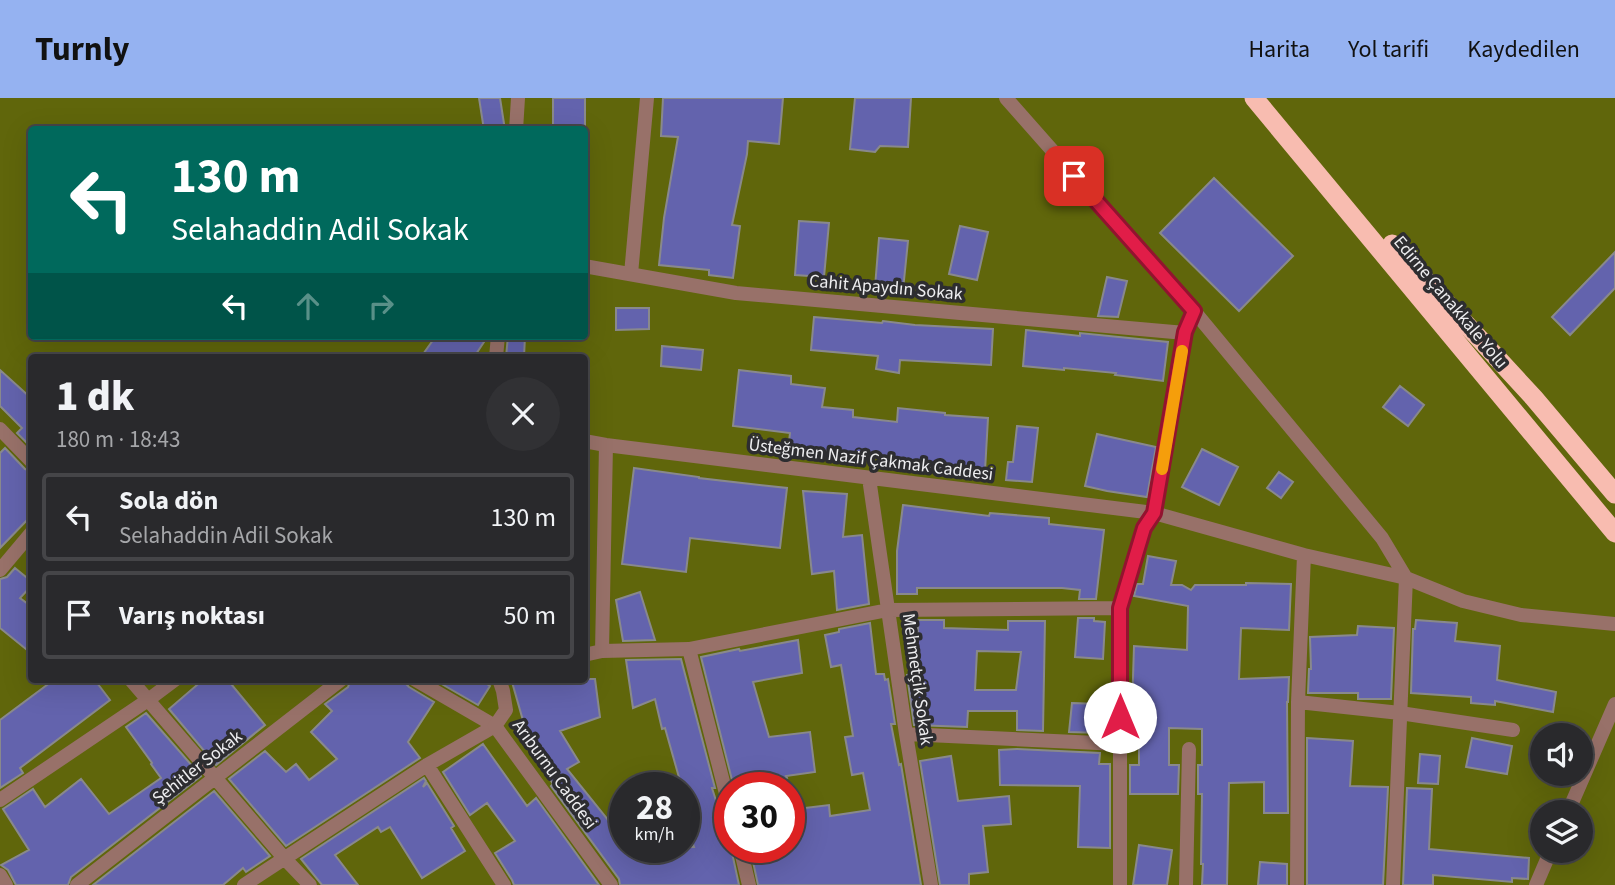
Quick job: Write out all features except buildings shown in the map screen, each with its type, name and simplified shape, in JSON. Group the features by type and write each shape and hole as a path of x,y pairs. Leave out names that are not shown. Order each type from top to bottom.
{"highway":[{"name":"Edirne Çanakkale Yolu","path":"1255,98 1534,398 1615,494"},
{"name":"Edirne Çanakkale Yolu","path":"1255,98 1615,533"}],"street":[{"path":"516,126 518,98"},
{"path":"631,274 647,98"},
{"path":"1006,98 1194,311 1382,538 1406,578 1393,885"},
{"name":"Cahit Apaydın Sokak","path":"588,268 736,293 1185,332"},
{"path":"1120,885 1120,608 1144,528 1154,513 1185,332 1194,311"},
{"path":"0,429 28,458"},
{"name":"Üsteğmen Nazif Çakmak Caddesi","path":"588,442 1154,513 1304,555 1406,578 1463,601 1521,615 1615,624"},
{"path":"602,651 606,445"},
{"name":"Mehmetçik Sokak","path":"869,478 930,885"},
{"path":"0,570 28,537"},
{"path":"1297,885 1298,702 1304,555"},
{"path":"588,654 602,651 689,649 888,610 1120,608"},
{"path":"689,649 721,772"},
{"path":"133,683 310,885"},
{"path":"0,800 171,683"},
{"name":"Şehitler Sokak","path":"76,885 337,683"},
{"path":"421,683 495,726"},
{"name":"Arıburnu Caddesi","path":"500,683 506,710 495,726 611,885"},
{"path":"1298,702 1400,713 1513,730"},
{"path":"1573,800 1615,704"},
{"path":"244,885 427,765 495,726"},
{"path":"906,734 1119,744"},
{"path":"1186,885 1189,749"},
{"path":"427,765 504,885"},
{"path":"744,863 750,885"},
{"path":"1536,885 1545,863"},
{"path":"0,875 6,885"}],"shaded area":[{"path":"0,98 1615,98 1615,885 0,885"}],"slow traffic":[{"path":"1162,469 1182,351"}],"route":[{"path":"1074,176 1194,311 1185,332 1154,513 1144,528 1120,608 1120,717"}]}
